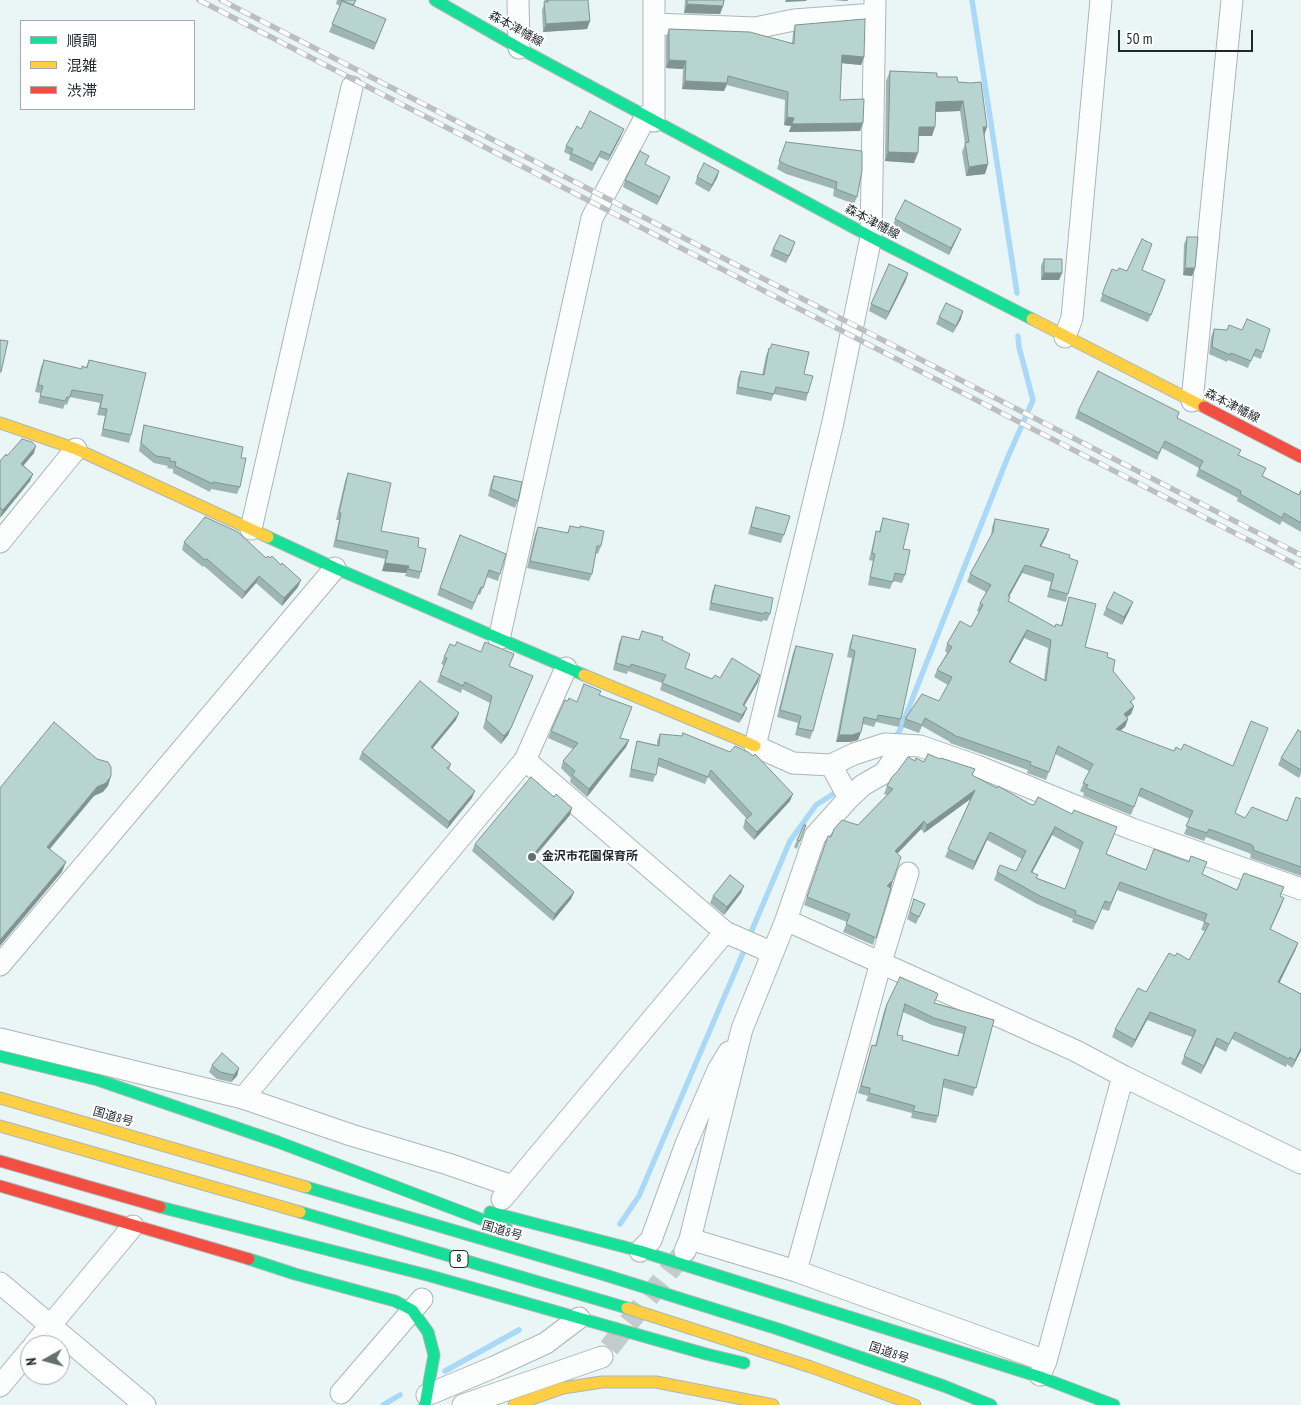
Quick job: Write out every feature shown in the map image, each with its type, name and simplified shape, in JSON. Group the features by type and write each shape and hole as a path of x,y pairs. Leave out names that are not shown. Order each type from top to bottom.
{"main road":[{"name":"森本津幡線","path":"435,0 519,48 870,237 1301,457"},
{"path":"0,423 76,449 335,568 566,668 755,746"},
{"path":"0,1056 98,1080 278,1142 515,1232"},
{"name":"国道8号","path":"0,1098 605,1275 778,1329 944,1386 991,1405"},
{"name":"8","path":"0,1126 598,1298 811,1367 915,1405"},
{"path":"0,1162 149,1204 286,1238 706,1354 753,1365"},
{"path":"0,1186 295,1274 395,1301 417,1305 428,1332 434,1355 426,1400"},
{"path":"416,1196 430,1193 508,1218 640,1251 1043,1369 1114,1405"},
{"path":"712,1296 852,1342"},
{"path":"918,1364 944,1386"},
{"path":"781,1372 811,1367"},
{"path":"514,1405 563,1388 591,1384 656,1382 773,1405"}],"street":[{"path":"518,0 519,48"},
{"path":"499,639 592,218 650,118 654,0"},
{"path":"1065,337 1072,318 1101,0"},
{"path":"1192,401 1232,0"},
{"path":"654,24 755,28 875,7 870,237 833,422 755,746 842,784 863,786 884,773 895,745"},
{"path":"250,529 352,86"},
{"path":"0,542 76,449"},
{"path":"0,965 335,568"},
{"path":"243,1098 525,760 566,668"},
{"path":"1123,1076 1043,1369 796,1271 687,1245 742,1030 786,920 815,836 842,784 854,754 895,745 920,746 977,766 1132,829 1301,889"},
{"path":"525,760 738,939 773,953"},
{"path":"796,1271 881,962 908,873"},
{"path":"786,920 1076,1051 1301,1163"},
{"path":"0,1039 243,1098 350,1135 448,1164 507,1192 738,939"},
{"path":"640,1251 651,1240 686,1144 718,1070 742,1030"},
{"path":"42,1335 133,1226"},
{"path":"0,1283 145,1405"},
{"path":"341,1393 417,1305"},
{"path":"426,1400 546,1342 579,1318"},
{"path":"464,1405 605,1353 591,1384"},
{"path":"0,1386 20,1362"}],"building":[{"path":"341,0 356,0 353,5"},
{"path":"548,0 588,0 590,21 546,24 544,2 548,2"},
{"path":"687,0 724,0 723,6 687,4"},
{"path":"342,1 386,19 376,43 332,24"},
{"path":"865,19 864,57 842,55 840,100 864,99 863,123 792,124 794,118 787,117 788,92 728,76 727,83 685,81 686,61 669,60 669,29 750,32 794,44 795,25"},
{"path":"890,71 937,73 937,77 957,77 958,82 981,82 987,127 983,127 988,164 969,167 965,143 969,142 963,101 936,102 935,127 919,127 918,153 888,152"},
{"path":"590,111 624,129 610,155 601,151 594,164 571,153 573,149 566,146 577,126 581,129"},
{"path":"786,142 862,151 862,171 857,197 836,189 837,182 779,161"},
{"path":"640,151 649,156 645,164 670,177 660,197 625,180"},
{"path":"704,163 719,171 712,185 697,177"},
{"path":"905,200 961,229 951,248 895,219"},
{"path":"780,235 795,242 789,256 773,249"},
{"path":"1187,237 1198,237 1195,268 1185,268"},
{"path":"1142,239 1152,244 1142,270 1165,280 1151,315 1102,294 1112,269 1117,271 1119,268 1127,271"},
{"path":"1044,259 1062,259 1062,273 1044,273"},
{"path":"889,264 908,273 889,312 871,304"},
{"path":"946,303 963,311 956,326 939,317"},
{"path":"1247,319 1270,329 1263,352 1256,349 1251,361 1212,347 1214,329 1227,330 1229,325 1242,330"},
{"path":"0,340 8,341 1,372 0,372"},
{"path":"772,344 809,352 804,374 813,376 808,393 776,387 774,394 738,387 741,371 764,375 769,348"},
{"path":"44,360 82,369 82,366 87,368 89,360 146,373 131,435 103,429 107,409 100,408 103,395 72,390 70,397 67,397 65,401 40,396 43,386 38,385"},
{"path":"1098,371 1179,412 1177,418 1241,450 1238,455 1266,468 1262,476 1299,495 1301,490 1301,523 1284,513 1282,518 1240,494 1241,491 1199,469 1203,461 1165,441 1159,453 1078,411"},
{"path":"144,425 243,447 241,458 246,458 240,487 213,482 213,484 175,466 176,462 170,461 170,458 156,456 141,443"},
{"path":"22,439 32,442 36,446 21,464 33,474 3,510 0,508 0,461"},
{"path":"348,473 391,483 381,531 419,538 418,547 426,549 421,572 408,569 409,566 385,563 388,551 336,540 341,513 339,513"},
{"path":"494,476 522,482 518,501 491,489"},
{"path":"756,507 790,516 784,535 751,527"},
{"path":"205,517 238,532 266,558 272,556 301,580 284,598 259,576 245,592 184,542"},
{"path":"883,518 909,524 903,549 910,550 905,575 895,573 893,582 870,577 875,554 872,553 876,531 880,532"},
{"path":"995,519 1049,529 1040,546 1070,555 1069,558 1078,561 1068,594 1050,589 1054,574 1025,565 1008,596 1010,597 1008,601 1055,627 1056,624 1062,626 1069,597 1096,604 1085,647 1108,653 1107,657 1115,660 1113,671 1135,698 1130,702 1134,706 1124,714 1128,719 1116,729 1174,751 1176,747 1181,750 1184,744 1233,766 1251,721 1268,728 1235,813 1245,818 1252,807 1287,821 1296,797 1301,799 1301,867 1253,850 1252,845 1209,829 1207,833 1186,826 1193,811 1141,788 1134,807 1086,788 1088,785 1083,783 1093,764 1058,746 1049,772 1030,765 1031,762 953,735 925,718 922,725 905,719 922,694 939,701 952,677 937,670 952,647 947,644 960,621 971,627 983,605 980,603 991,585 970,574 993,532","holes":["1027,630 1051,640 1046,681 1009,662"]},
{"path":"570,526 604,531 601,546 597,546 592,574 530,561 538,527 568,533"},
{"path":"460,535 506,554 500,574 489,570 483,588 481,587 474,603 440,588"},
{"path":"715,585 773,598 770,614 711,603"},
{"path":"1114,592 1133,602 1124,617 1106,608"},
{"path":"642,631 663,637 662,640 690,654 685,668 712,679 715,675 720,678 732,658 760,675 743,705 747,708 742,715 662,683 666,675 631,664 630,667 616,663 622,636 639,640"},
{"path":"853,635 916,649 901,719 878,715 877,720 864,717 861,732 852,735 839,735 855,651 850,649"},
{"path":"457,642 481,652 485,642 514,654 509,666 533,676 511,728 504,736 486,720 492,696 465,682 463,686 440,675 447,658 444,657 450,644 455,646"},
{"path":"796,646 833,654 813,731 798,728 801,716 780,710"},
{"path":"420,681 459,713 431,747 451,764 447,768 475,791 449,822 362,752"},
{"path":"584,684 601,691 599,695 632,707 620,738 629,740 589,789 572,775 575,771 563,761 578,743 551,731 565,700 568,701 569,698 577,702"},
{"path":"54,722 97,759 108,762 111,767 111,776 106,783 97,787 47,847 66,862 0,940 0,788"},
{"path":"1298,730 1301,732 1301,770 1281,758"},
{"path":"683,733 730,752 735,746 753,756 755,754 793,794 757,832 745,820 752,814 711,770 708,777 659,758 656,775 631,769 637,741 659,746 660,734 682,736"},
{"path":"928,754 975,769 972,775 997,788 998,786 1030,804 1034,805 1038,797 1072,814 1074,810 1117,827 1106,854 1146,870 1154,849 1189,862 1191,856 1207,862 1202,874 1237,890 1244,873 1284,887 1280,896 1284,898 1270,929 1298,943 1278,982 1301,994 1301,1048 1295,1060 1290,1057 1289,1059 1235,1032 1229,1044 1217,1038 1204,1066 1184,1056 1196,1030 1150,1012 1135,1040 1115,1029 1138,988 1146,992 1169,953 1175,956 1177,953 1189,960 1209,924 1204,922 1207,914 1120,882 1111,903 1105,901 1096,922 1075,914 1076,911 1040,896 997,872 1000,865 1016,871 1026,851 990,832 975,862 948,849 975,790 927,825 924,821 895,851 901,857 893,880 887,886 891,888 876,938 846,924 850,914 807,897 828,836 831,837 834,829 842,820 858,825 893,789 887,786 908,757 915,761 916,758 924,762","holes":["1055,827 1083,842 1065,889 1036,878 1038,875 1031,872"]},
{"path":"531,777 554,797 556,794 572,808 532,856 574,892 555,914 475,844"},
{"path":"804,825 806,825 800,841 797,840"},
{"path":"730,875 744,886 727,907 713,896"},
{"path":"914,899 925,904 919,917 910,912"},
{"path":"900,977 937,993 934,1003 994,1020 976,1088 944,1079 938,1116 913,1111 915,1106 869,1093 870,1088 861,1086 872,1045 876,1046 887,1004","holes":["905,1004 934,1018 966,1027 958,1056 902,1040 903,1036 897,1035"]},
{"path":"222,1053 239,1068 234,1075 220,1072 212,1065"}],"waterway":[{"path":"972,0 1017,293"},
{"path":"894,740 900,730 1007,459 1033,400 1019,347 1018,336"},
{"path":"749,937 790,841 816,805 841,789"},
{"path":"620,1224 639,1196 746,946"},
{"path":"445,1371 519,1330"},
{"path":"383,1405 400,1395"}],"tunnel":[{"path":"609,1348 684,1252"}],"railway":[{"path":"199,0 1301,567"},
{"path":"221,0 1301,555"}],"traffic: fast":[{"path":"435,0 519,48 871,237 1032,319"},
{"path":"268,537 335,568 584,675"},
{"path":"0,1056 98,1080 278,1142 507,1229"},
{"path":"306,1187 605,1275 778,1329 944,1386 991,1405"},
{"path":"160,1207 427,1275 744,1363"},
{"path":"300,1212 627,1308"},
{"path":"490,1212 640,1251 1040,1377 1114,1405"},
{"path":"249,1259 295,1274 395,1301 412,1310 428,1332 434,1355 425,1405"}],"traffic: slow":[{"path":"1032,319 1204,407"},
{"path":"0,423 76,449 268,537"},
{"path":"584,675 755,746"},
{"path":"0,1098 306,1187"},
{"path":"0,1126 300,1212"},
{"path":"627,1308 811,1367 915,1405"},
{"path":"514,1405 563,1388 602,1382 656,1382 773,1405"}],"traffic: jam":[{"path":"1204,407 1301,457"},
{"path":"0,1161 160,1207"},
{"path":"0,1186 249,1259"}],"place":[{"name":"金沢市花園保育所","path":"532,857"}]}
